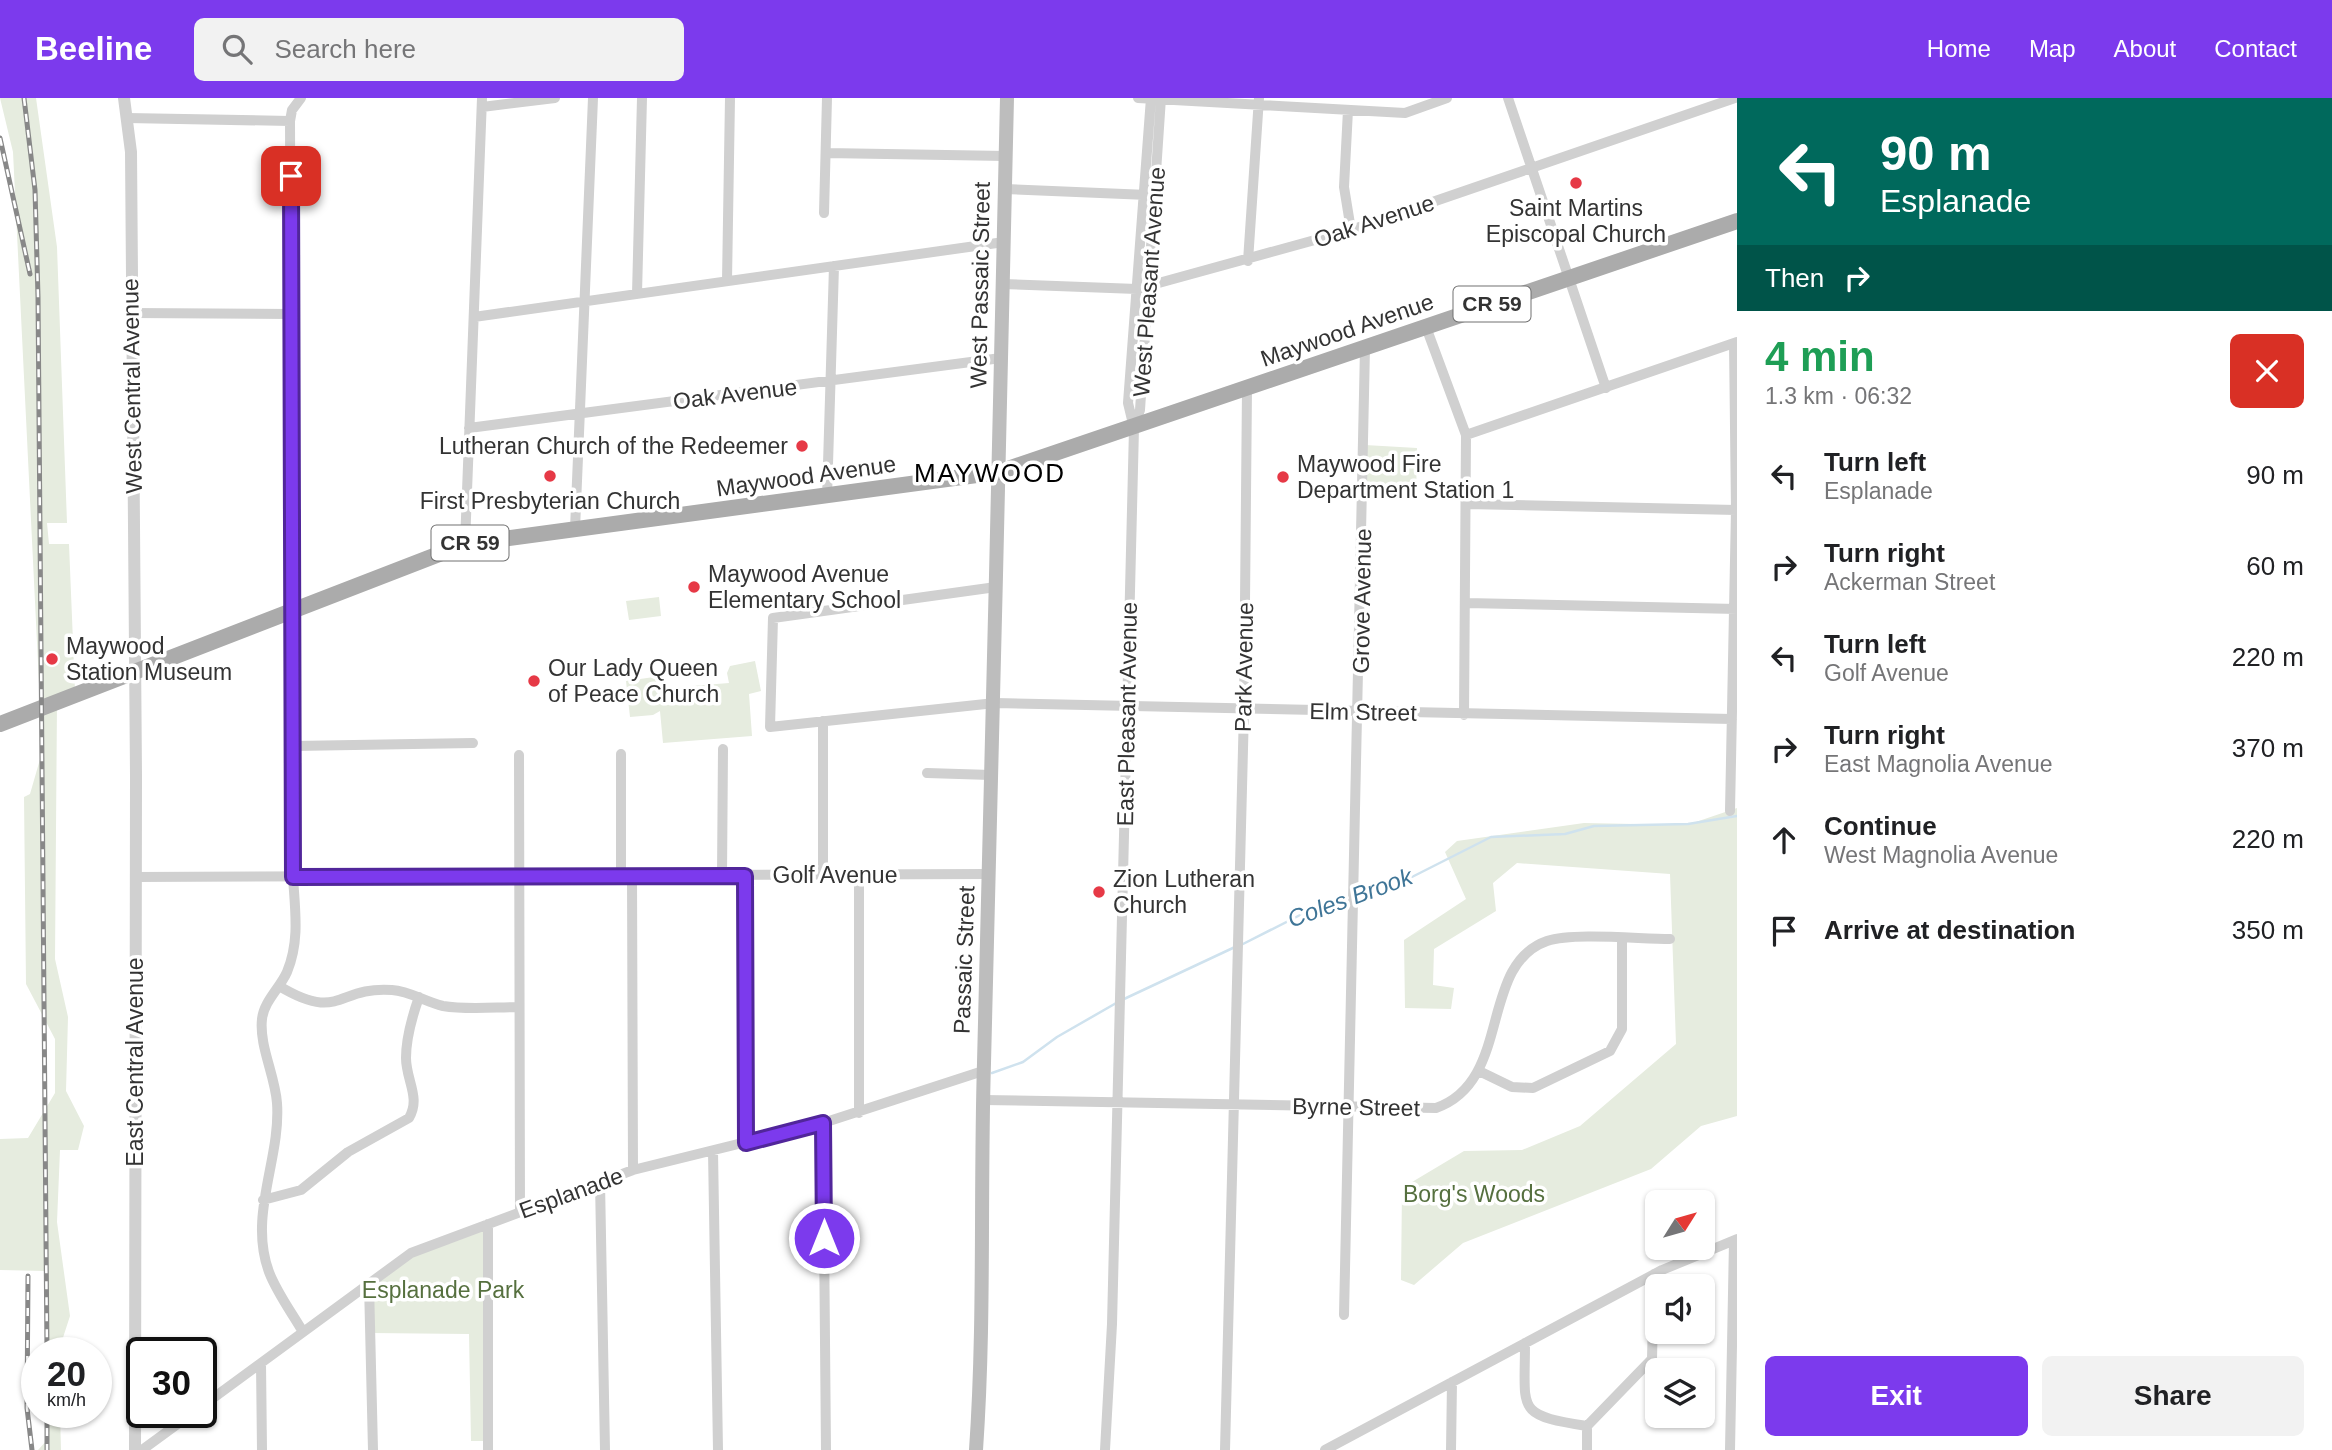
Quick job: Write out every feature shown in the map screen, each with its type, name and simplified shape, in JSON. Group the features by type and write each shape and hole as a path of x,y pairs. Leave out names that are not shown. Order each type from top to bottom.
{"main road":[{"name":"West Passaic Street","path":"999,472 1007,98"},
{"name":"Maywood Avenue","path":"0,724 135,674 465,544 999,472 1737,221"},
{"name":"Passaic Street","path":"976,1450 980,1392 983,1071 995,703 999,472"}],"street":[{"name":"West Central Avenue","path":"124,98 131,152 135,674"},
{"path":"301,98 292,110 290,121 295,942 287,971 266,1006 261,1021 275,1084 278,1118 262,1227 269,1272 303,1332"},
{"path":"465,544 482,102 555,98"},
{"path":"575,529 593,98"},
{"path":"637,294 642,98"},
{"path":"727,281 730,98"},
{"path":"824,213 827,98"},
{"path":"1138,98 1259,102 1405,113 1447,98"},
{"path":"1508,98 1606,388"},
{"name":"Oak Avenue","path":"1003,284 1137,289 1248,261 1351,230 1735,98"},
{"name":"West Pleasant Avenue","path":"1134,428 1128,403 1156,99"},
{"path":"1248,261 1259,102"},
{"path":"1348,110 1344,187 1351,230"},
{"path":"127,118 290,121"},
{"path":"826,153 1006,156"},
{"path":"1005,189 1149,195"},
{"name":"West Pleasant Avenue","path":"1134,428 1140,410 1149,286 1149,195"},
{"path":"474,317 1004,242"},
{"path":"827,497 834,266"},
{"path":"131,313 292,314"},
{"path":"1426,327 1466,435 1464,715"},
{"path":"1466,435 1736,342 1735,609 1730,811"},
{"name":"Grove Avenue","path":"1345,1315 1365,348"},
{"name":"Oak Avenue","path":"469,428 1001,358"},
{"name":"Park Avenue","path":"1225,1450 1244,710 1247,388"},
{"name":"East Pleasant Avenue","path":"1104,1450 1112,1324 1134,428"},
{"path":"1467,504 1736,510"},
{"name":"Elm Street","path":"996,587 773,618 770,727 995,703 1732,719"},
{"path":"1466,603 1735,609"},
{"name":"East Central Avenue","path":"135,674 135,1450"},
{"path":"823,721 823,875"},
{"path":"294,746 473,743"},
{"path":"722,876 723,749"},
{"path":"621,754 627,876 633,1170"},
{"path":"519,755 520,1211"},
{"path":"927,773 991,775"},
{"name":"Golf Avenue","path":"135,877 989,874"},
{"path":"859,875 859,1112"},
{"path":"745,876 746,1143"},
{"name":"Byrne Street","path":"983,1100 1436,1108 1466,1091 1479,1071 1512,973 1526,953 1555,939 1671,939"},
{"path":"1479,1071 1512,1087 1533,1088 1609,1051 1622,1028 1622,939"},
{"path":"279,986 314,1004 334,1003 379,989 419,997 447,1007 519,1007"},
{"path":"264,1200 300,1190 348,1152 410,1118 415,1104 407,1070 408,1038 419,997"},
{"name":"Esplanade","path":"217,1395 411,1253 633,1170 823,1123 983,1071"},
{"path":"823,1123 826,1450"},
{"path":"713,1150 718,1450"},
{"path":"600,1182 605,1450"},
{"path":"488,1224 488,1450"},
{"path":"1654,1274 1735,1240 1734,1400 1730,1450"},
{"path":"1325,1450 1339,1446 1645,1279"},
{"path":"369,1284 373,1450"},
{"path":"1525,1343 1525,1396 1532,1412 1545,1420 1587,1426"},
{"path":"1587,1450 1587,1426 1652,1359 1652,1344"},
{"path":"261,1363 262,1450"},
{"path":"1451,1450 1452,1382"},
{"path":"142,1450 172,1428"}],"green space":[{"path":"0,98 36,98 57,247 67,523 47,523 49,544 69,544 75,691 40,704 13,152"},
{"path":"1365,445 1417,448 1416,500 1364,500"},
{"path":"659,597 661,616 629,620 626,601"},
{"path":"755,661 761,691 749,694 752,736 663,743 660,711 653,715 630,717 626,681 661,676 667,688 729,683 727,673 730,666"},
{"path":"57,702 55,959 68,1017 66,1091 84,1126 78,1150 60,1150 57,1222 70,1316 63,1337 47,1337 45,1271 0,1270 0,1139 28,1138 55,1093 55,1039 26,984 24,797 30,794 43,749 42,708"},
{"name":"Borg's Woods","path":"1737,808 1737,1116 1701,1126 1651,1169 1463,1243 1414,1285 1401,1280 1402,1188 1464,1151 1522,1150 1580,1126 1676,1044 1670,874 1517,863 1493,883 1496,911 1434,949 1433,985 1454,988 1451,1009 1405,1008 1404,940 1466,899 1445,852 1457,841 1584,823 1687,825"},
{"name":"Esplanade Park","path":"488,1224 483,1335 485,1441 471,1441 469,1334 370,1333 369,1284 411,1253"},
{"path":"48,1428 60,1428 61,1450 38,1450 48,1439"}],"waterway":[{"name":"Coles Brook","path":"1357,895 1404,881 1491,837 1565,834 1594,826 1688,824 1737,816"},
{"name":"Coles Brook","path":"1241,945 1310,910 1350,897"},
{"name":"Coles Brook","path":"1124,999 1235,947"},
{"name":"Coles Brook","path":"992,1073 1023,1062 1057,1037 1118,1002"}],"railway":[{"path":"24,98 35,190 38,297 47,1337"},
{"path":"0,138 30,274"},
{"path":"28,1276 27,1408 32,1450"},
{"path":"47,1428 47,1450"}],"place":[{"name":"Saint Martins Episcopal Church","path":"1576,183"},
{"name":"Lutheran Church of the Redeemer","path":"802,446"},
{"name":"First Presbyterian Church","path":"550,476"},
{"name":"Maywood Fire Department Station 1","path":"1283,477"},
{"name":"Maywood Avenue Elementary School","path":"694,587"},
{"name":"Maywood Station Museum","path":"52,659"},
{"name":"Our Lady Queen of Peace Church","path":"534,681"},
{"name":"Zion Lutheran Church","path":"1099,892"}],"district":[{"name":"MAYWOOD","path":"990,473"}],"route":[{"path":"291,176 293,877 745,876 746,1143 823,1123 824,1238"}]}
